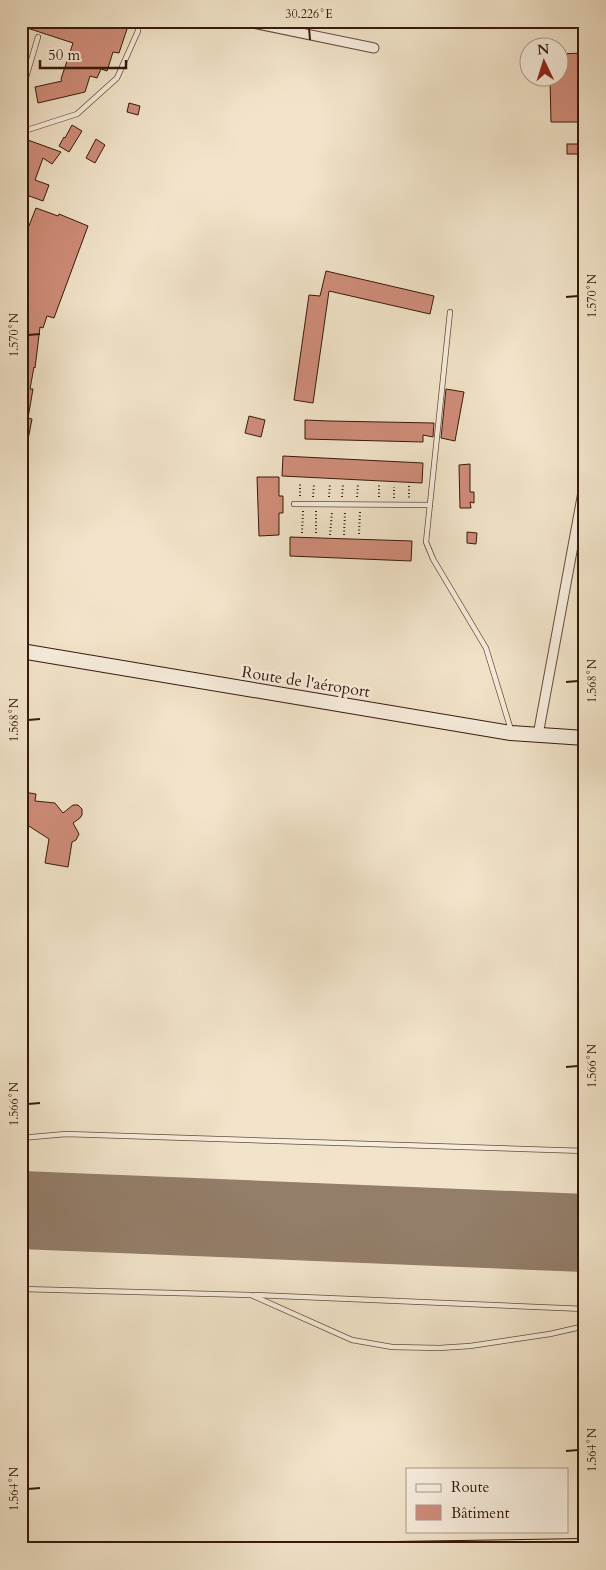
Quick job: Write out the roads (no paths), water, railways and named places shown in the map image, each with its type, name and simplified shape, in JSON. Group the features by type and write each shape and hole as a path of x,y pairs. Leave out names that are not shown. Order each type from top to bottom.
{"street":[{"path":"243,21 374,48"},
{"path":"538,735 585,481"},
{"name":"Route de l'aéroport","path":"21,651 511,733 585,738"},
{"path":"395,1549 585,1546"}],"lane":[{"path":"21,132 77,114 117,78 138,31 138,21"},
{"path":"21,94 38,37"},
{"path":"450,312 426,542 433,559 486,648 511,733"},
{"path":"299,504 430,505"},
{"path":"21,1138 66,1134 585,1151"},
{"path":"21,1289 251,1295 585,1309"},
{"path":"251,1295 352,1340 392,1347 439,1348 470,1346 550,1334 585,1326"}]}
